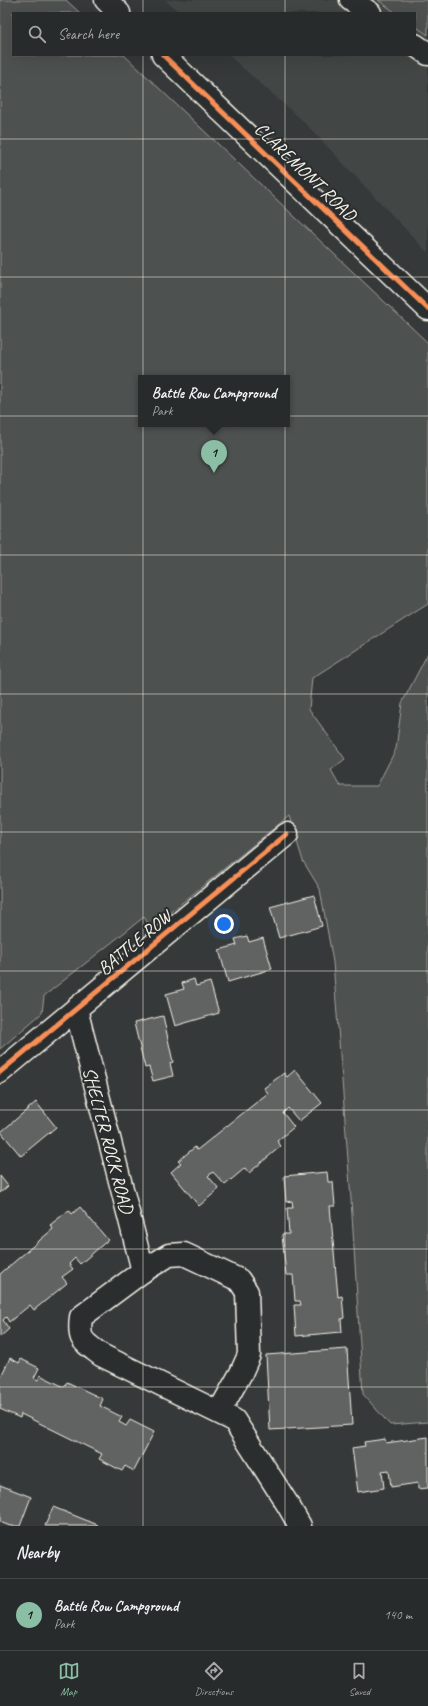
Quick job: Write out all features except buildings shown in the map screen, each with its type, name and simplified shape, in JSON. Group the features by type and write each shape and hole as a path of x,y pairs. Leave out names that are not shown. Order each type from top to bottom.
{"street":[{"path":"106,0 118,12"},
{"path":"351,0 369,12"},
{"path":"416,46 428,54"},
{"name":"CLAREMONT ROAD","path":"164,56 428,309"},
{"name":"BATTLE ROW","path":"0,1072 287,834"},
{"name":"SHELTER ROCK ROAD","path":"76,1010 143,1271"},
{"path":"219,1412 241,1373 249,1355 247,1292 239,1280 184,1254 169,1255 143,1271 81,1317 79,1330 83,1341 101,1355 234,1420 300,1526"}],"shaded area":[{"path":"0,0 66,0 79,12 12,12 12,56 125,56 428,343 428,604 312,678 309,709 345,759 331,770 340,786 377,786 396,749 402,703 428,653 428,1422 390,1425 363,1394 351,1199 333,962 320,889 303,861 289,816 151,928 144,917 44,996 42,1013 0,1049"},
{"path":"165,0 428,0 428,253 303,121 229,56 416,56 416,12 179,12"},
{"path":"378,0 428,0 428,35 416,27 416,12 395,12"}],"cycle path":[{"path":"164,56 428,309"},
{"path":"0,1072 287,834"}],"place":[{"name":"Battle Row Campground","path":"214,473"}]}
